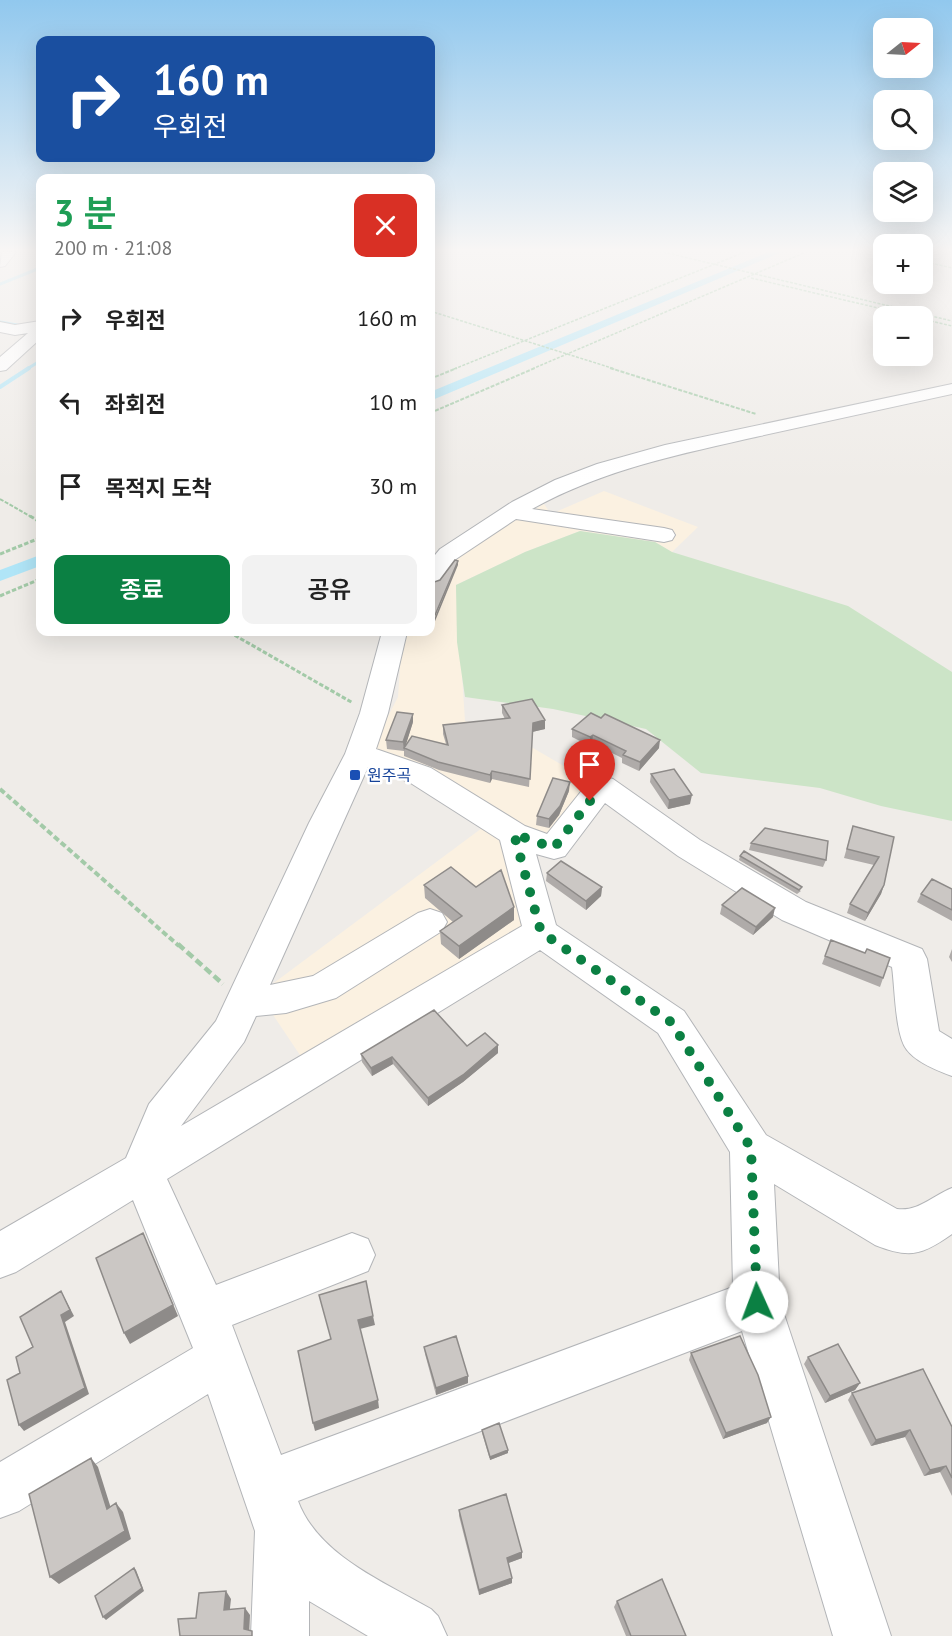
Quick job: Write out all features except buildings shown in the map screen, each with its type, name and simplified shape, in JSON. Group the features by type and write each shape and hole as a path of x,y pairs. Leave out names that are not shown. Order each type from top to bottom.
{"street":[{"path":"0,366 36,329"},
{"path":"435,571 448,554 514,512 562,484 604,468 665,451 952,389"},
{"path":"923,396 952,398"},
{"path":"514,512 540,518 664,535"},
{"path":"393,636 374,713 360,754 325,823 230,1031 163,1117 142,1171 204,1313 274,1509 321,1577 411,1629 418,1636"},
{"path":"360,754 420,775 514,834 554,848 602,786 689,848 794,911 909,959 921,1040 952,1059"},
{"path":"514,834 541,932 671,1022 751,1148 891,1230 916,1233 952,1209"},
{"path":"243,1002 286,998 323,988 430,922"},
{"path":"0,1256 541,932"},
{"path":"751,1148 757,1302 862,1636"},
{"path":"204,1313 352,1255"},
{"path":"274,1509 757,1302"},
{"path":"0,1492 219,1360"},
{"path":"274,1509 280,1636"}],"path":[{"path":"485,328 767,418 781,425"},
{"path":"435,377 556,328"},
{"path":"435,411 629,328"},
{"path":"0,499 36,520"},
{"path":"0,554 36,540"},
{"path":"0,596 36,581"},
{"path":"236,636 374,713"},
{"path":"0,789 243,1002"}],"shaded area":[{"path":"604,491 698,527 672,552 655,542 580,531 525,552 456,585 465,721 521,741 593,783 551,840 369,753 398,697 402,637 435,636 435,589 460,552 544,504 551,514"},
{"path":"486,825 506,836 530,927 306,1064 259,994"}],"green space":[{"path":"580,531 655,542 672,552 848,606 952,672 952,821 881,806 820,788 701,773 646,729 553,709 465,697 457,642 456,585 525,552"}],"waterway":[{"path":"435,395 594,328"},
{"path":"27,369 36,363"},
{"path":"0,387 29,368"},
{"path":"0,576 36,562"}],"place":[{"name":"원주곡","path":"355,775"}],"route":[{"path":"590,801 554,848 514,834 541,932 671,1022 751,1148 757,1302"}]}
